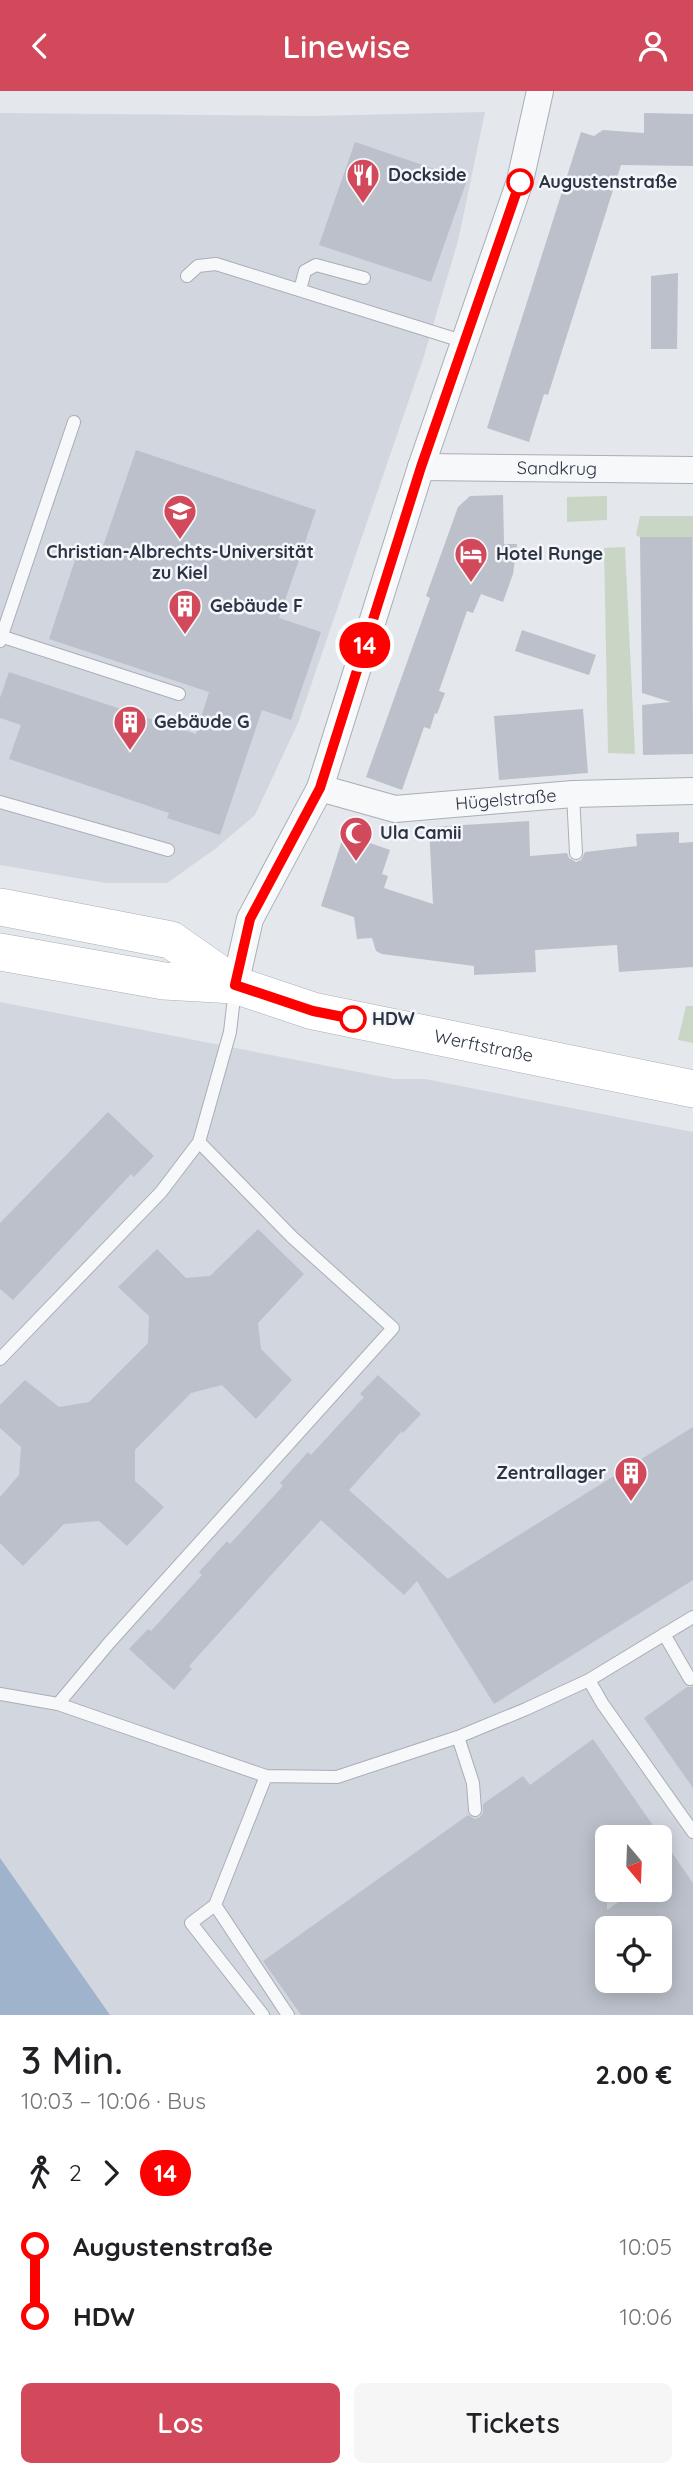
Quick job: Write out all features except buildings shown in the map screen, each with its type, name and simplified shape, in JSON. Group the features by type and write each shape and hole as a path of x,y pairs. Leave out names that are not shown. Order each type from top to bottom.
{"main road":[{"name":"Werftstraße","path":"0,907 172,940 235,985"},
{"name":"Werftstraße","path":"0,951 164,981 235,985 313,1011 693,1089"}],"street":[{"path":"235,985 250,919 320,788 421,467 520,181 540,91"},
{"name":"Sandkrug","path":"421,467 693,470"},
{"name":"Hügelstraße","path":"320,788 395,809 573,794 693,791"}],"lane":[{"path":"187,276 198,266 216,264 465,342"},
{"path":"300,290 305,271 316,265 364,278"},
{"path":"74,422 1,638 179,694"},
{"path":"573,794 576,853"},
{"path":"0,802 168,851"},
{"path":"0,1359 161,1192 199,1142 230,1032 235,985"},
{"path":"58,1705 136,1611 393,1328 292,1237 199,1142"},
{"path":"0,1694 58,1705 266,1776 337,1777 458,1737 589,1680 693,1617"},
{"path":"664,1634 690,1679"},
{"path":"589,1680 602,1703 693,1832"},
{"path":"458,1737 473,1783 475,1810"},
{"path":"262,2015 191,1923 215,1905 266,1776"},
{"path":"215,1905 288,2015"}],"shaded area":[{"name":"Christian-Albrechts-Universität zu Kiel","path":"485,112 458,241 423,359 298,723 255,815 215,849 167,883 106,883 0,865 0,113 314,116"},
{"path":"0,1002 394,1079 425,1079 693,1132 693,2015 0,2015"}],"green space":[{"path":"607,496 607,520 567,522 567,497"},
{"path":"640,516 693,516 693,634 692,537 640,537 636,535"},
{"path":"625,547 635,754 608,753 604,548"},
{"path":"686,1006 693,1006 693,1043 678,1040"}],"water":[{"path":"0,1858 110,2015 0,2015"}],"bus line":[{"name":"14","path":"353,1019 313,1011 235,985 250,919 320,788 421,467 520,182"}],"place":[{"name":"Augustenstraße","path":"520,182"},
{"name":"Dockside","path":"363,205"},
{"name":"Christian-Albrechts-Universität zu Kiel","path":"180,541"},
{"name":"Hotel Runge","path":"471,584"},
{"name":"Gebäude F","path":"185,636"},
{"name":"Gebäude G","path":"130,752"},
{"name":"Ula Camii","path":"356,863"},
{"name":"HDW","path":"353,1019"},
{"name":"Zentrallager","path":"631,1503"}]}
